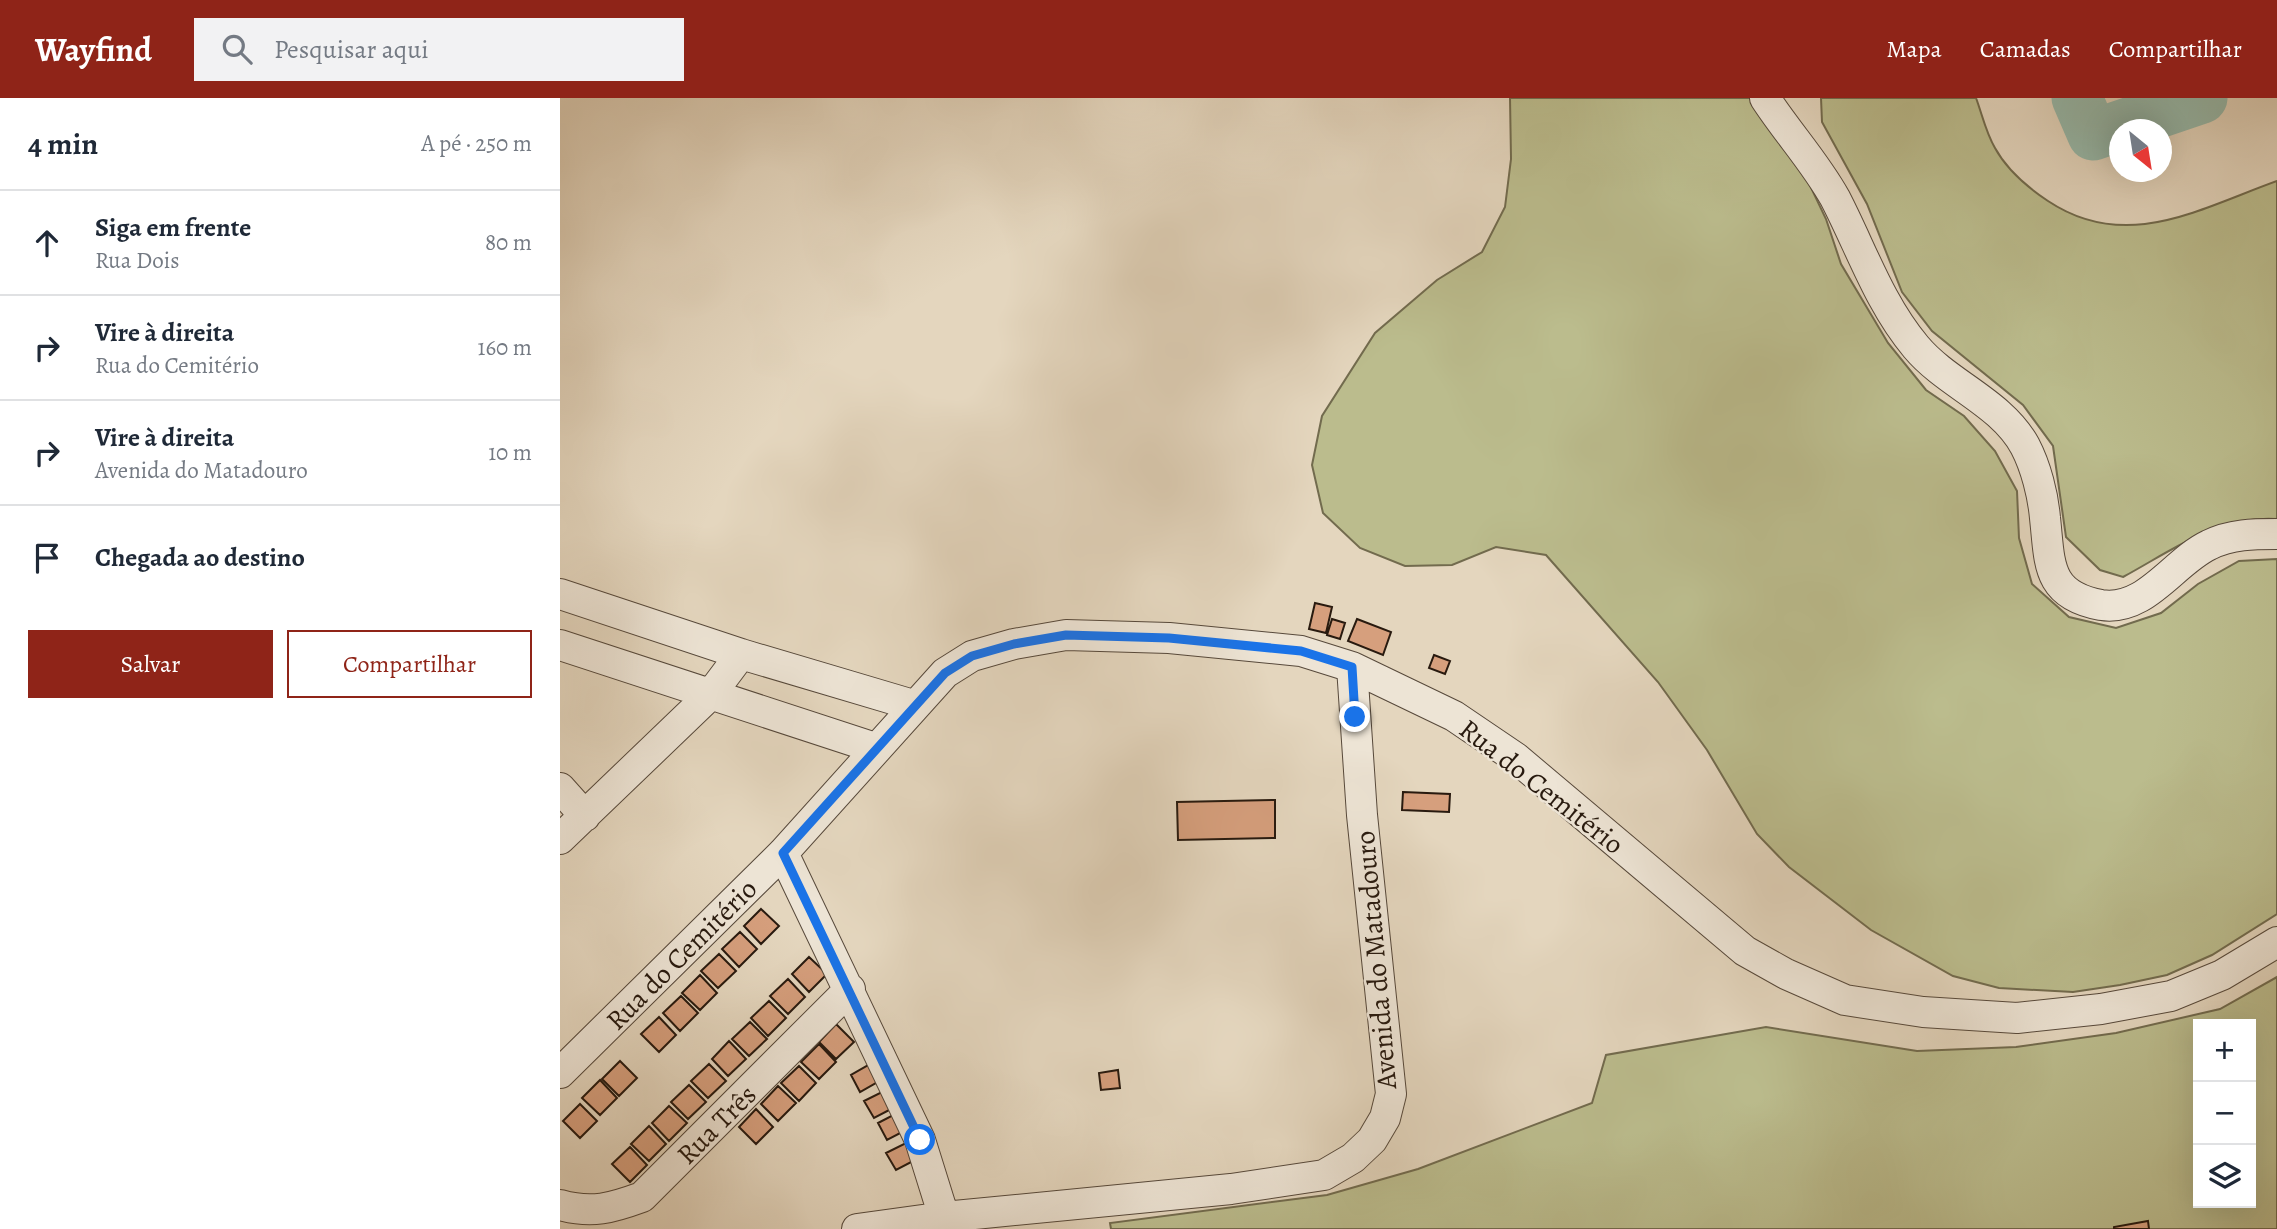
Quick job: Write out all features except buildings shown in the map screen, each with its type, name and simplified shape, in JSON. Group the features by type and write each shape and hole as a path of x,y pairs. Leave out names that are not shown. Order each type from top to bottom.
{"street":[{"path":"1765,98 1818,170 1886,304 1916,347 1941,373 1999,415 2026,448 2045,516 2047,558 2057,581 2073,594 2100,604 2123,605 2143,596 2177,566 2210,544 2242,535 2277,534"},
{"path":"560,594 741,654 913,705"},
{"name":"Rua do Cemitério","path":"560,1073 783,853 913,705 945,673 972,656 1014,644 1066,635 1169,638 1301,651 1352,667 1454,716 1516,758 1745,951 1786,974 1845,1000 1923,1012 2017,1018 2101,1009 2171,996 2222,975 2277,942"},
{"path":"560,645 875,748"},
{"path":"560,839 711,695 741,654"},
{"name":"Avenida do Matadouro","path":"857,1229 944,1217 1231,1189 1324,1175 1353,1158 1372,1140 1385,1118 1391,1094 1362,815 1352,667"},
{"path":"560,788 585,816"},
{"path":"783,853 920,1140 944,1217"},
{"name":"Rua Três","path":"560,1205 582,1211 607,1210 642,1197 850,989"}],"green space":[{"path":"1510,98 1753,98 1806,177 1826,219 1841,264 1888,343 1926,390 1964,416 1995,451 2017,491 2019,538 2032,584 2069,617 2116,628 2161,613 2198,584 2239,561 2277,559 2277,914 2212,955 2167,975 2120,985 2073,992 1999,988 1953,976 1871,930 1789,867 1757,834 1707,750 1658,682 1546,555 1496,547 1452,565 1405,566 1360,548 1323,513 1312,465 1322,416 1375,333 1437,280 1482,252 1505,207 1511,159"},
{"path":"1821,98 1976,98 1992,142 2005,164 2018,177 2048,201 2077,216 2106,224 2134,225 2162,221 2277,181 2277,519 2255,519 2216,528 2123,577 2100,570 2066,537 2053,446 2023,405 1932,331 1902,292 1867,204 1822,122"},
{"path":"2277,977 2277,1229 1111,1229 1110,1223 1327,1195 1418,1169 1592,1103 1606,1055 1766,1027 1917,1051 2016,1047 2116,1033 2220,1009"}],"waterway":[{"path":"2077,98 2093,135 2202,98"}],"route":[{"path":"920,1140 783,853 913,705 945,673 972,656 1014,644 1066,635 1169,638 1301,651 1352,667 1355,717"}]}
